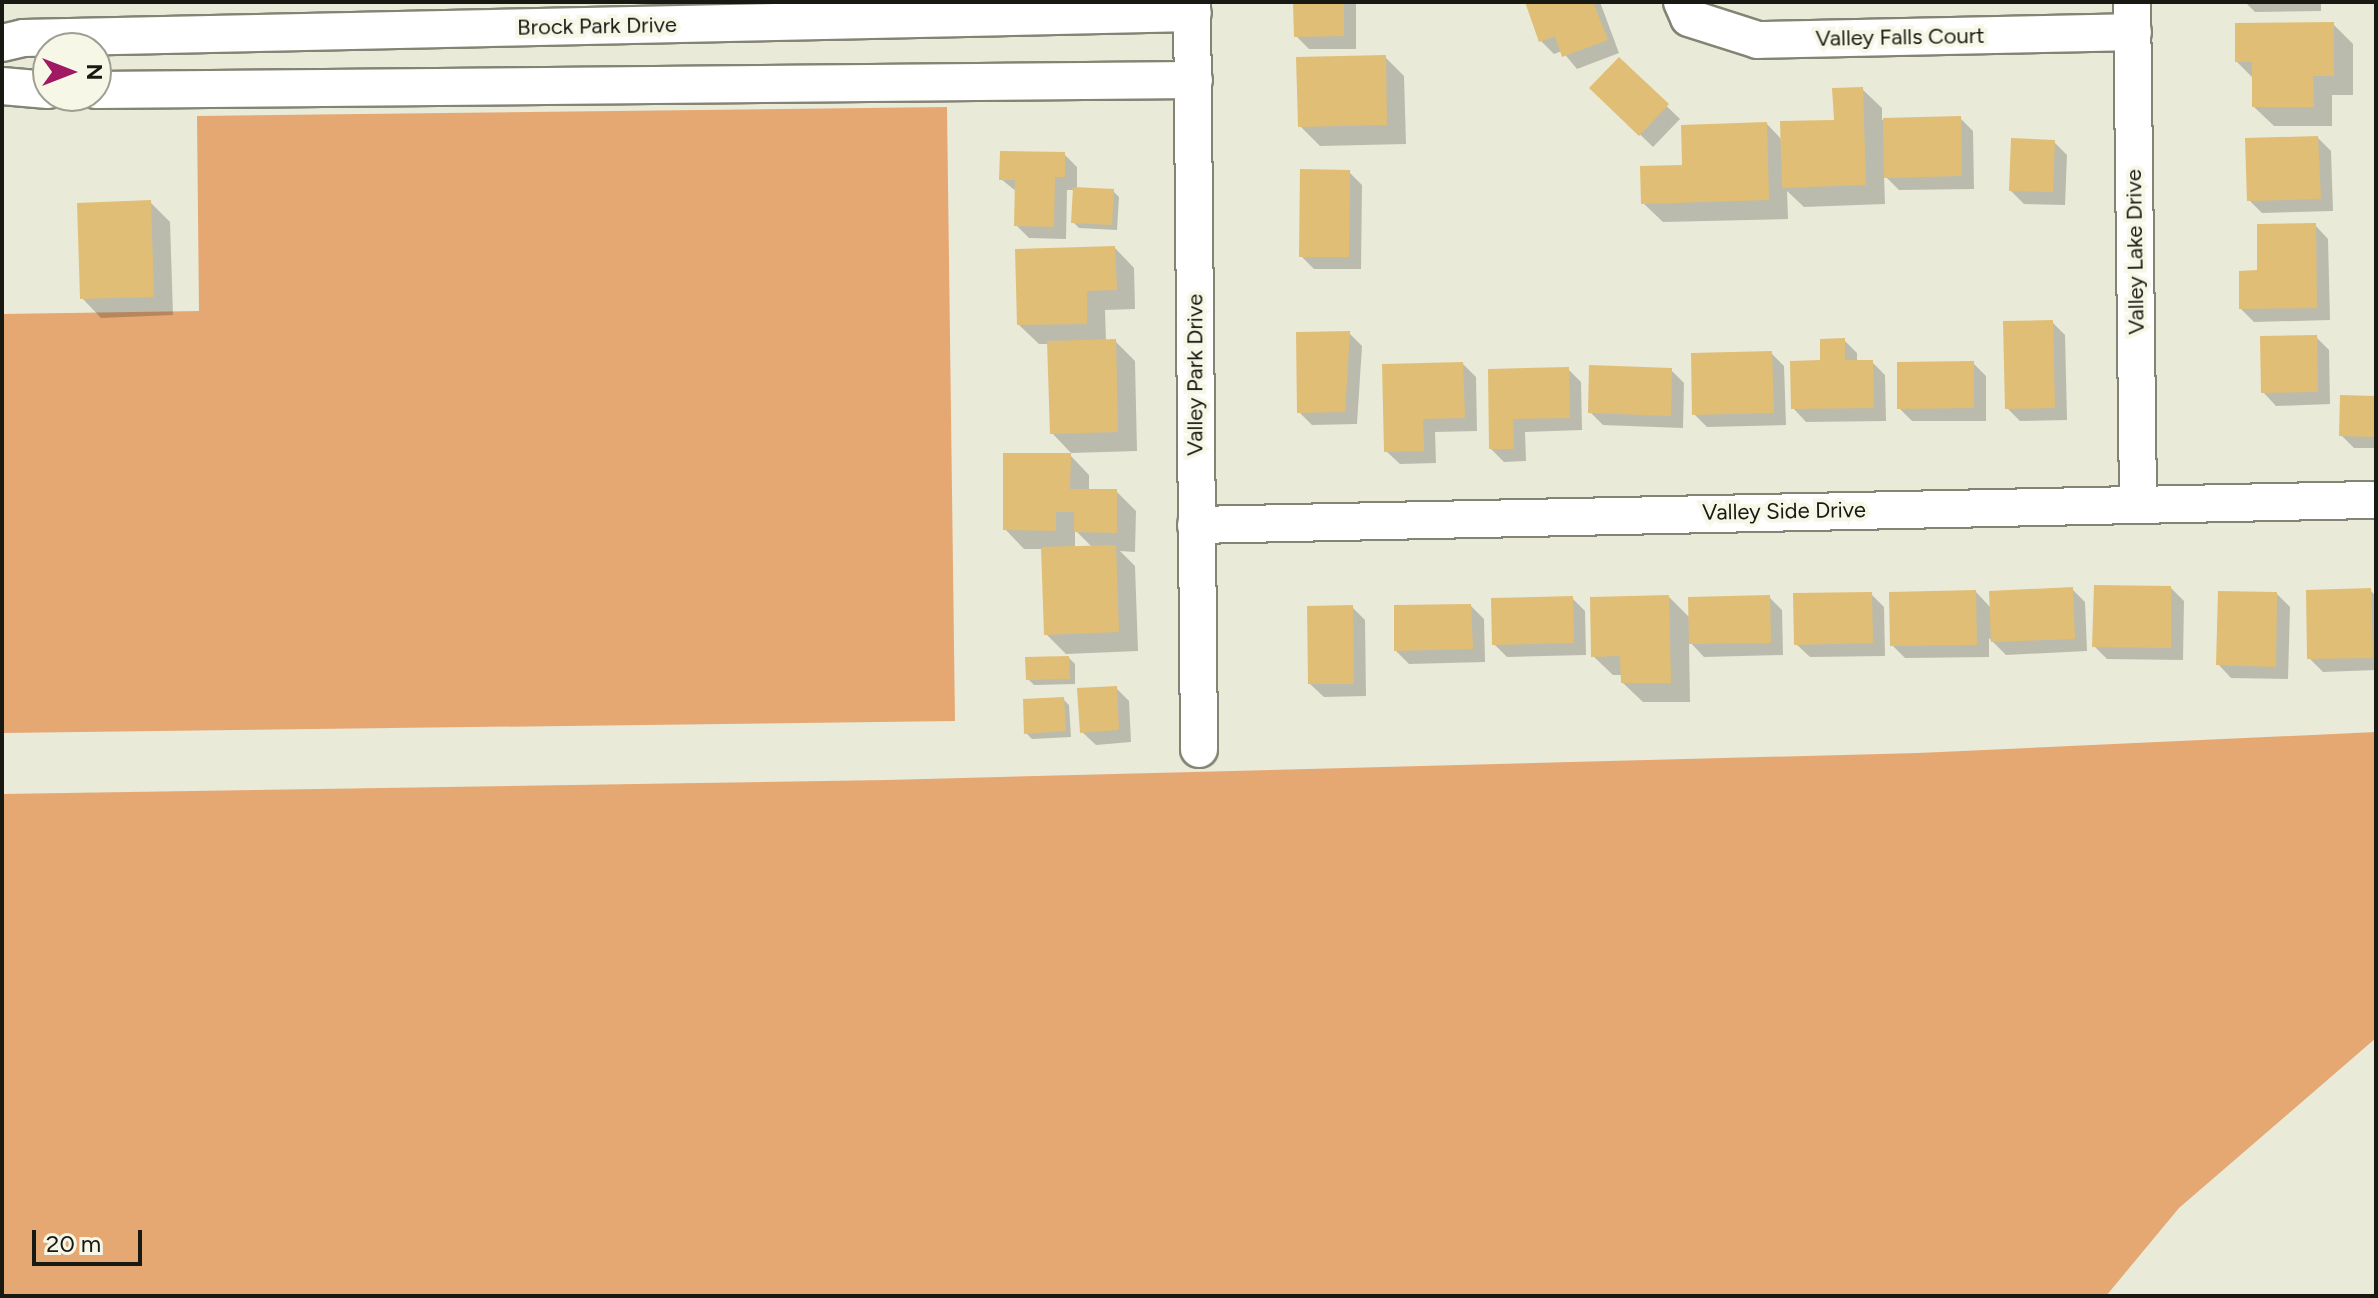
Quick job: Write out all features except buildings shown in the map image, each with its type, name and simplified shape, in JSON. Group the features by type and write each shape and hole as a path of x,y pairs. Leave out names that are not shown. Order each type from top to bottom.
{"street":[{"name":"Valley Falls Court","path":"1682,2 1689,18 1758,40 2133,17"},
{"name":"Brock Park Drive","path":"2,43 39,38 1192,8"},
{"name":"Valley Park Drive","path":"1192,8 1199,749"},
{"name":"Valley Lake Drive","path":"2133,17 2138,503"},
{"path":"112,90 1194,80"},
{"path":"2,86 32,89"},
{"name":"Valley Side Drive","path":"1196,525 2372,500"}],"shaded area":[{"path":"947,107 955,721 2,733 2,314 199,311 197,116"},
{"path":"2376,732 2376,1038 2179,1208 2106,1296 2,1296 2,794 887,780 1918,753"}]}
